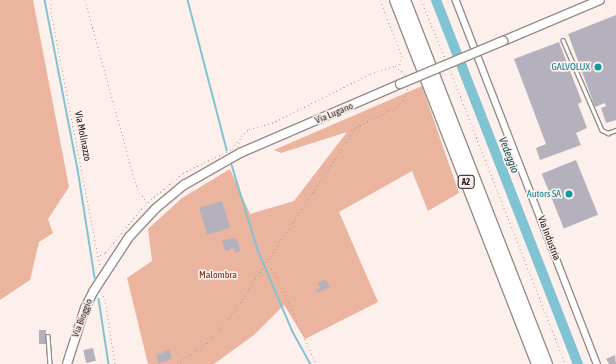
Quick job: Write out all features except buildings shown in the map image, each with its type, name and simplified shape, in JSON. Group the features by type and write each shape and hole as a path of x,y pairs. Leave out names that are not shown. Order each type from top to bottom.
{"highway":[{"name":"A2","path":"395,0 538,364"},
{"name":"A2","path":"405,0 547,364"}],"main road":[{"name":"Via Lugano","path":"103,275 129,237 155,210 184,185 240,153 404,85 600,0"},
{"name":"Via Bioggio","path":"67,364 85,308 103,275"}],"street":[{"name":"Via Industria","path":"456,0 597,364"}],"lane":[{"path":"563,40 582,90 602,130 608,133 616,130"},
{"path":"48,336 50,364"}],"path":[{"name":"Via Molinazzo","path":"51,0 51,12 97,256 103,275"},
{"path":"85,0 135,183 148,202"},
{"path":"380,0 402,56 399,67"},
{"path":"421,0 447,62"},
{"path":"97,256 105,253 148,202 183,173 232,149 249,130 272,123 370,74 394,66 399,67 406,75"},
{"path":"449,69 565,364"},
{"path":"177,364 207,343 231,316 356,127 402,104 408,94 404,85"},
{"path":"239,140 240,153"},
{"path":"266,262 275,273 316,364"},
{"path":"98,284 105,299 115,364"}],"green space":[{"path":"0,0 33,0 69,187 48,219 53,233 39,242 30,280 0,300"},
{"name":"Malombra","path":"422,86 459,193 428,211 412,171 339,212 378,302 305,339 284,305 254,335 214,364 148,364 127,278 152,261 148,229 182,198 230,169 250,214 294,201 347,132 281,153 274,150"}],"waterway":[{"path":"45,0 78,169 95,278"},
{"path":"188,0 227,150"},
{"name":"Vedeggio","path":"436,0 578,364"},
{"path":"232,165 258,250 293,332 311,364"},
{"path":"99,299 109,364"}],"place":[{"name":"GALVOLUX","path":"598,67"},
{"name":"Autors SA","path":"569,194"}]}
